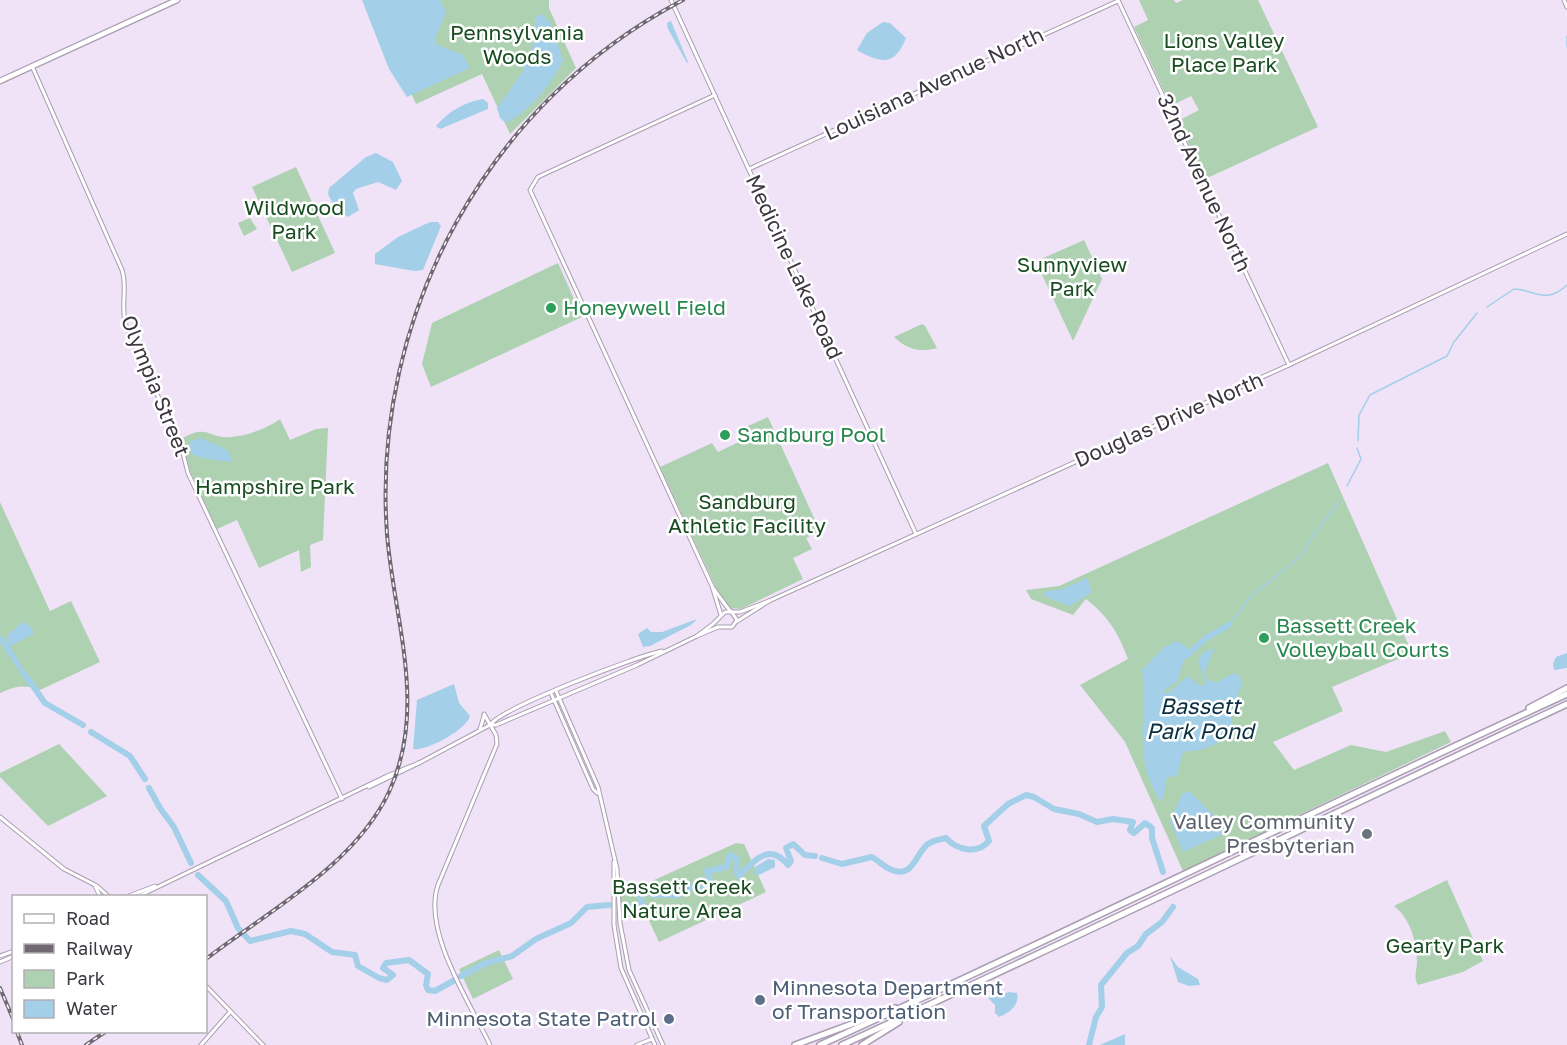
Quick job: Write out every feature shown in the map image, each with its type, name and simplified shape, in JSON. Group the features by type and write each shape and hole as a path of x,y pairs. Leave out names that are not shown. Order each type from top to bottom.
{"highway":[{"path":"1508,721 1567,688"},
{"path":"820,1045 1567,694"},
{"path":"842,1045 1567,704"},
{"path":"795,1045 886,1010 903,1007"},
{"path":"862,1045 920,1009"}],"main road":[{"path":"0,81 177,0"}],"street":[{"name":"Medicine Lake Road","path":"671,0 916,534"},
{"name":"Louisiana Avenue North","path":"749,169 1118,0"},
{"name":"32nd Avenue North","path":"1118,0 1289,365"},
{"path":"1564,0 1567,7"},
{"name":"Olympia Street","path":"32,66 122,270 126,285 123,314 126,326 182,449 188,473 342,799"},
{"path":"715,95 538,177 531,185 532,198 712,586 721,624 725,627"},
{"name":"Douglas Drive North","path":"490,725 496,725 697,636 732,627 769,601 1289,365 1567,234"},
{"path":"712,586 736,616 736,622"},
{"name":"Douglas Drive North","path":"697,636 720,616 730,611 740,612 765,600 769,601"},
{"name":"Douglas Drive North","path":"134,895 419,763 478,732 508,712 622,662 664,651"},
{"path":"554,692 593,789 597,793 610,837 621,933 629,970 663,1045"},
{"path":"478,732 483,724 484,714 497,744 438,885 433,905 448,956 490,1045"},
{"path":"0,816 64,869 95,886 106,895"},
{"path":"614,861 614,925 621,968 655,1045"},
{"path":"95,886 99,895"},
{"name":"Douglas Drive North","path":"142,895 157,886"},
{"path":"207,987 263,1045"},
{"path":"201,1045 230,1012"},
{"path":"637,1045 658,1036"}],"green space":[{"name":"Pennsylvania Woods","path":"369,0 549,0 549,8 576,68 510,134 482,74 416,104"},
{"name":"Lions Valley Place Park","path":"1139,0 1174,0 1176,3 1183,0 1258,0 1318,127 1205,179 1178,121 1199,110 1191,96 1171,106 1134,27 1148,20"},
{"name":"Wildwood Park","path":"296,167 335,253 292,272 252,187"},
{"path":"250,218 257,229 244,236 238,223"},
{"name":"Sunnyview Park","path":"1084,240 1102,279 1073,341 1037,264 1039,260"},
{"path":"558,263 582,317 431,387 422,364 432,323"},
{"path":"922,324 937,348 914,349 894,337"},
{"name":"Sandburg Athletic Facility","path":"768,417 820,531 806,538 812,549 793,558 803,579 741,609 730,608 718,592 660,467 712,443 718,452 741,441 737,431"},
{"name":"Hampshire Park","path":"280,419 290,440 316,429 328,428 323,540 310,545 311,567 301,572 299,550 259,568 237,520 217,529 190,471 181,439 197,432 223,437 243,435"},
{"path":"1328,463 1412,653 1332,687 1343,711 1273,742 1294,770 1351,745 1386,752 1445,731 1451,742 1183,871 1125,742 1080,685 1128,659 1121,641 1107,619 1086,599 1073,615 1031,599 1026,590 1059,586"},
{"path":"0,502 50,611 71,601 100,662 40,690 20,687 0,693"},
{"path":"59,744 107,796 48,826 0,777 0,773"},
{"name":"Bassett Creek Nature Area","path":"736,843 744,844 766,892 659,942 644,910 621,920 621,895"},
{"name":"Gearty Park","path":"1447,880 1483,961 1463,972 1418,985 1415,977 1417,962 1414,939 1404,917 1394,906"},
{"path":"499,950 513,979 473,999 459,969"}],"water":[{"path":"362,0 440,0 446,12 435,39 437,45 463,55 470,68 407,97 389,69"},
{"path":"542,14 550,22 563,60 553,78 532,104 506,123 500,118 497,108 524,70 524,61 532,49 536,16"},
{"path":"671,21 687,63 668,29 667,23"},
{"path":"883,22 890,23 906,38 897,54 892,58 880,60 857,50 867,33"},
{"path":"483,99 488,103 488,109 440,129 436,126 457,108"},
{"path":"376,153 393,162 402,181 396,190 378,182 356,189 353,193 359,210 348,217 334,206 328,194 329,188 366,157"},
{"path":"430,222 438,222 441,226 423,270 414,271 375,264 375,254 398,237"},
{"path":"201,438 227,450 233,462 192,454 189,446 191,441"},
{"path":"1087,578 1092,592 1070,606 1044,596 1043,592 1063,589"},
{"path":"697,619 691,625 650,646 643,647 638,634 647,628 651,632 662,632"},
{"path":"22,622 32,627 33,634 10,646 31,682 27,683 0,642 0,635 9,643 7,636"},
{"name":"Bassett Park Pond","path":"1178,641 1194,653 1184,660 1177,682 1163,691 1167,694 1188,676 1200,686 1206,684 1198,661 1203,652 1214,648 1204,674 1207,679 1216,683 1233,673 1240,676 1242,684 1235,700 1227,705 1232,714 1232,731 1221,741 1209,747 1183,752 1177,776 1167,777 1163,799 1159,800 1147,774 1143,753 1142,670 1164,647"},
{"path":"1567,653 1567,668 1554,670 1553,664 1556,657"},
{"path":"454,684 459,703 470,716 467,721 454,733 436,743 413,749 417,700"},
{"path":"1189,791 1230,831 1183,852 1170,821 1182,794"},
{"path":"768,859 775,860 775,867 759,875 754,874 755,867"},
{"path":"1170,956 1178,967 1198,979 1200,985 1189,986 1178,982"},
{"path":"1009,992 1017,993 1017,1001 1010,1011 999,1017 995,1013 995,1005 988,998"},
{"path":"1125,1034 1125,1045 1100,1045"}],"waterway":[{"path":"1567,36 1567,47"},
{"path":"1487,307 1514,289 1547,295 1567,285"},
{"path":"1358,441 1359,415 1370,395 1447,356 1454,342 1477,313"},
{"path":"1347,486 1361,459 1357,448"},
{"path":"1229,625 1249,598 1303,554 1312,537 1339,502"},
{"path":"1187,655 1206,638 1229,625"},
{"path":"26,676 45,703 83,725"},
{"path":"91,732 130,756 145,779"},
{"path":"149,788 174,827 191,863"},
{"path":"822,858 842,864 872,857 889,869 898,872 912,866 926,846 934,841 946,838 961,848 979,848 989,841 984,826 1008,804 1026,795 1054,809 1079,814 1097,822 1113,819 1133,822 1130,830 1134,833 1145,823 1152,828 1152,838 1163,872"},
{"path":"623,907 640,906 642,903 639,893 644,889 652,895 679,895 696,884 705,891 710,881 707,871 726,867 730,855 737,859 736,872 739,876 756,860 768,854 781,858 788,865 791,861 786,848 793,844 805,855 815,856"},
{"path":"198,875 226,901 238,928 250,941 291,931 305,934 332,952 355,955 358,966 379,978 387,980 393,975 383,968 386,963 409,960 428,974 426,985 428,990 435,991 455,980"},
{"path":"461,976 486,963 512,956 536,939 571,923 587,907 609,905"},
{"path":"1089,1045 1096,1017 1102,1007 1101,985 1127,953 1138,946 1146,934 1162,922 1173,907"}],"railway":[{"path":"207,958 308,885 354,843 374,818 389,792 400,760 406,728 407,696 401,631 387,534 387,452 399,373 422,296 456,223 499,156 552,96 614,43 683,0"},
{"path":"0,988 12,1016"},
{"path":"17,1033 22,1045"},
{"path":"86,1045 104,1033"}],"place":[{"name":"Honeywell Field","path":"551,308"},
{"name":"Sandburg Pool","path":"725,435"},
{"name":"Bassett Creek Volleyball Courts","path":"1264,638"},
{"name":"Valley Community Presbyterian","path":"1367,834"},
{"name":"Minnesota Department of Transportation","path":"760,1000"},
{"name":"Minnesota State Patrol","path":"669,1019"}]}
